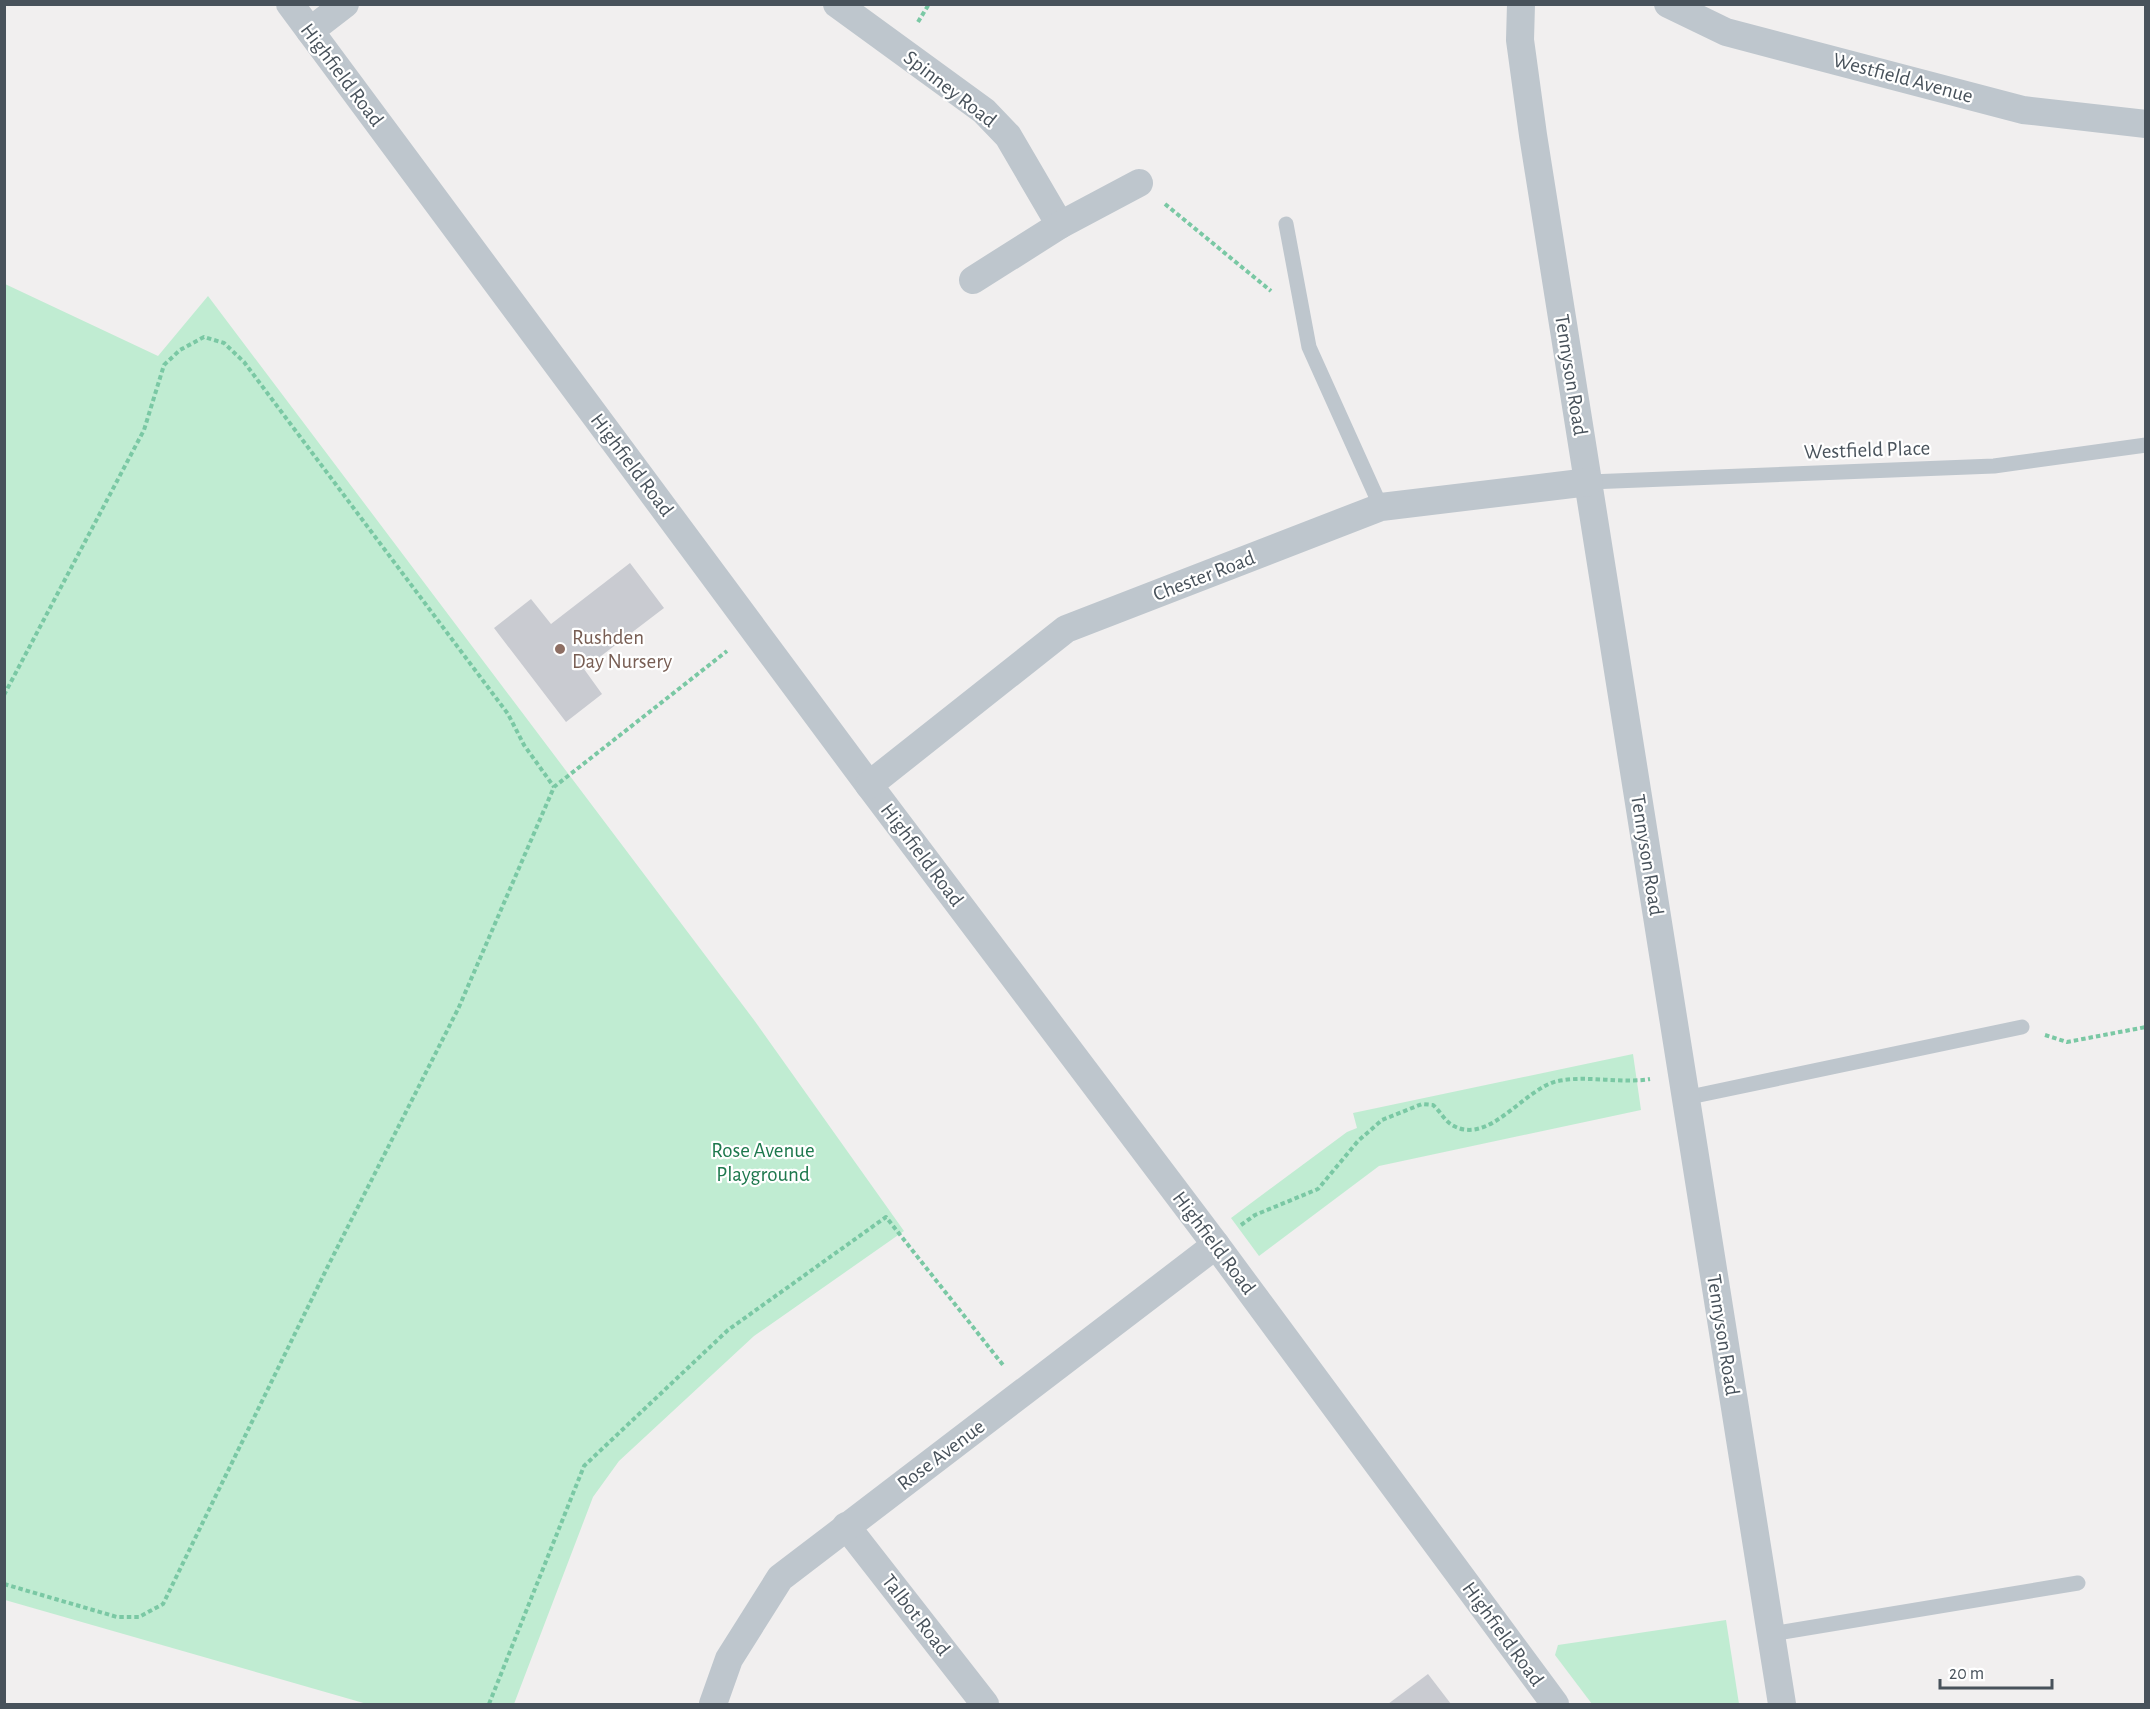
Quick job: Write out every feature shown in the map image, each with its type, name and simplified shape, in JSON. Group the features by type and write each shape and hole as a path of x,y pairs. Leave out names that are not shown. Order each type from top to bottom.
{"street":[{"name":"Highfield Road","path":"290,4 869,785 1216,1245 1555,1704"},
{"path":"310,31 345,4"},
{"name":"Spinney Road","path":"837,4 984,111 1008,136 1060,225"},
{"name":"Tennyson Road","path":"1521,4 1520,40 1533,135 1782,1704"},
{"name":"Westfield Avenue","path":"1668,4 1726,32 2023,110 2145,124"},
{"path":"973,280 1060,225 1139,183"},
{"name":"Chester Road","path":"869,785 1066,629 1381,507 1589,482"},
{"name":"Rose Avenue","path":"713,1704 729,1659 780,1578 1216,1245"},
{"name":"Talbot Road","path":"846,1526 985,1704"}],"lane":[{"path":"1286,224 1309,347 1381,507"},
{"name":"Westfield Place","path":"1589,482 1994,466 2145,445"},
{"path":"1683,1086 2022,1027"},
{"path":"1771,1634 2078,1583"}],"path":[{"path":"1139,183 1304,318"},
{"path":"4,695 144,430 164,365 180,350 204,337 224,343 244,362 508,714 524,745 554,787"},
{"path":"4,1584 117,1617 139,1617 163,1604 327,1268 459,1007 554,787 754,630"},
{"path":"2022,1027 2067,1042 2145,1027"},
{"path":"1216,1245 1255,1215 1318,1189 1366,1133 1382,1120 1422,1104 1433,1105 1452,1125 1473,1130 1495,1121 1528,1095 1558,1081 1629,1082 1683,1086"},
{"path":"489,1704 584,1466 728,1330 886,1217 1024,1391"}],"green space":[{"name":"Rose Avenue Playground","path":"5,284 158,356 208,296 754,1020 904,1231 754,1336 619,1461 593,1497 514,1704 367,1704 5,1600"},
{"path":"1633,1054 1641,1110 1379,1166 1259,1256 1231,1218 1347,1132 1357,1128 1353,1113"},
{"path":"1726,1620 1739,1704 1592,1704 1555,1655 1558,1645"}],"building":[{"name":"Rushden Day Nursery","path":"630,563 664,608 584,669 602,694 566,722 494,628 531,599 551,624"},
{"path":"1428,1674 1451,1704 1388,1704"}],"place":[{"name":"Rushden Day Nursery","path":"560,649"}]}
